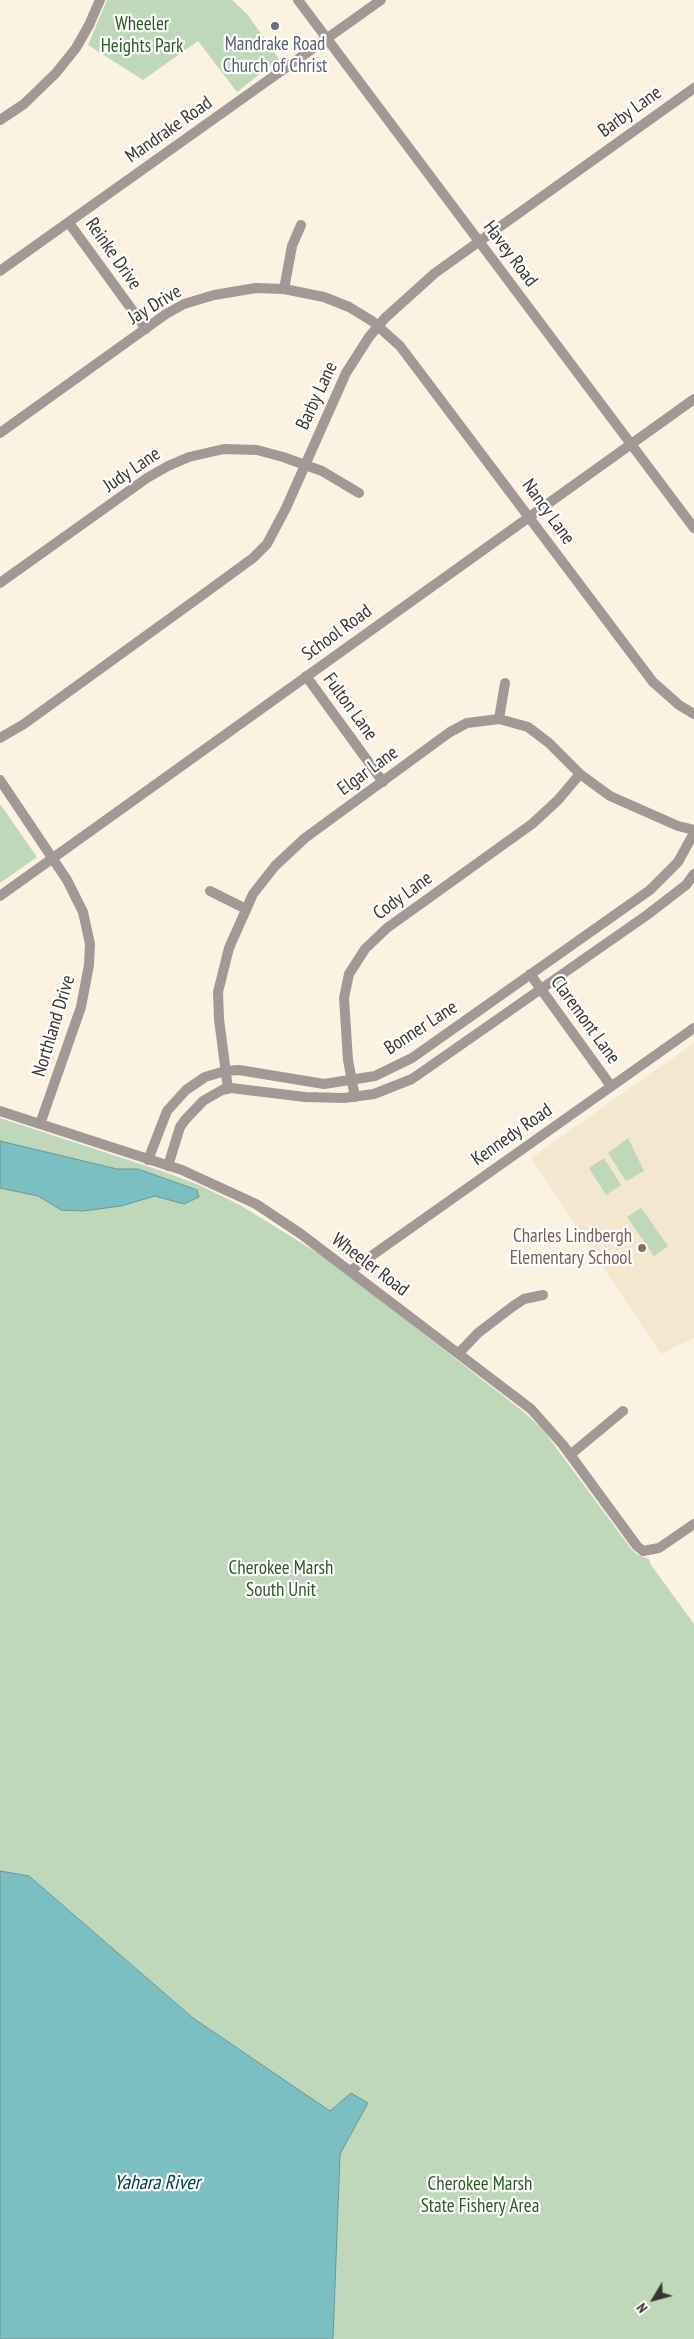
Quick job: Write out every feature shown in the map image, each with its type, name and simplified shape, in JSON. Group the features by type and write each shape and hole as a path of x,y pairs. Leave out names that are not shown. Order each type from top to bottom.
{"street":[{"path":"0,120 24,104 56,73 76,48 90,25 100,0"},
{"name":"Havey Road","path":"298,0 694,528"},
{"name":"Mandrake Road","path":"0,271 381,0"},
{"name":"Barby Lane","path":"0,738 24,724 253,558 267,544 286,508 346,373 378,326 426,280 694,88"},
{"name":"Reinke Drive","path":"69,223 146,329"},
{"path":"284,289 292,246 301,226"},
{"name":"Jay Drive","path":"0,433 184,304 214,295 256,288 284,289 324,297 349,307 378,326"},
{"name":"Nancy Lane","path":"378,326 400,346 530,516 653,682 679,705 694,714"},
{"name":"School Road","path":"0,896 694,399"},
{"name":"Judy Lane","path":"0,583 147,478 178,460 216,450 246,448 283,456 322,471 359,493"},
{"name":"Fulton Lane","path":"306,676 383,782"},
{"path":"500,719 505,683"},
{"name":"Elgar Lane","path":"228,1089 219,1019 218,992 229,948 253,894 293,848 450,732 467,723 500,719 520,724 536,733 580,774 610,796 694,832"},
{"name":"Cody Lane","path":"355,1097 343,1010 349,974 365,950 387,928 532,824 558,800 580,774"},
{"name":"Northland Drive","path":"0,780 67,880 83,912 89,937 90,965 81,1007 40,1124"},
{"name":"Bonner Lane","path":"148,1160 167,1111 177,1098 205,1077 225,1071 240,1070 324,1084 374,1076 412,1058 650,890 678,862 694,832"},
{"name":"Bonner Lane","path":"228,1089 305,1097 355,1097 374,1094 412,1079 647,915 686,885 694,874"},
{"path":"210,891 246,909"},
{"name":"Claremont Lane","path":"530,974 612,1086"},
{"name":"Kennedy Road","path":"350,1271 694,1028"},
{"path":"168,1166 180,1127 185,1120 203,1101 228,1089"},
{"name":"Wheeler Road","path":"0,1111 168,1166 198,1177 256,1204 301,1234 459,1352 531,1409 570,1455 637,1546 647,1551 659,1548 694,1524"},
{"path":"459,1352 478,1332 512,1307 524,1299 543,1295"},
{"path":"570,1455 623,1411"}],"shaded area":[{"name":"Charles Lindbergh Elementary School","path":"694,1043 694,1338 661,1354 531,1158"}],"green space":[{"name":"Wheeler Heights Park","path":"107,0 232,0 247,14 279,59 237,92 198,41 143,80 88,45"},
{"path":"0,804 37,857 0,883"},
{"name":"Cherokee Marsh South Unit","path":"0,1118 199,1185 240,1205 329,1260 525,1413 543,1430 632,1550 638,1555 649,1559 651,1565 694,1624 694,2339 333,2339 340,2154 368,2103 351,2093 330,2111 193,2018 29,1876 0,1871 0,1188 38,1196 61,1210 83,1211 121,1206 155,1196 184,1204 197,1190 138,1169 117,1169 0,1141"},
{"path":"628,1138 644,1171 626,1181 608,1153"},
{"path":"604,1158 621,1185 606,1195 589,1168"},
{"path":"641,1208 668,1246 654,1256 627,1217"}],"water":[{"path":"0,1141 117,1169 138,1169 197,1190 199,1197 184,1204 155,1196 121,1206 83,1211 61,1210 38,1196 0,1188"},
{"name":"Yahara River","path":"0,1871 29,1876 193,2018 330,2111 351,2093 368,2103 340,2154 333,2339 0,2339"}],"place":[{"name":"Mandrake Road Church of Christ","path":"275,26"},
{"name":"Charles Lindbergh Elementary School","path":"642,1248"}],"park label":[{"name":"Cherokee Marsh State Fishery Area","path":"480,2196"}]}
